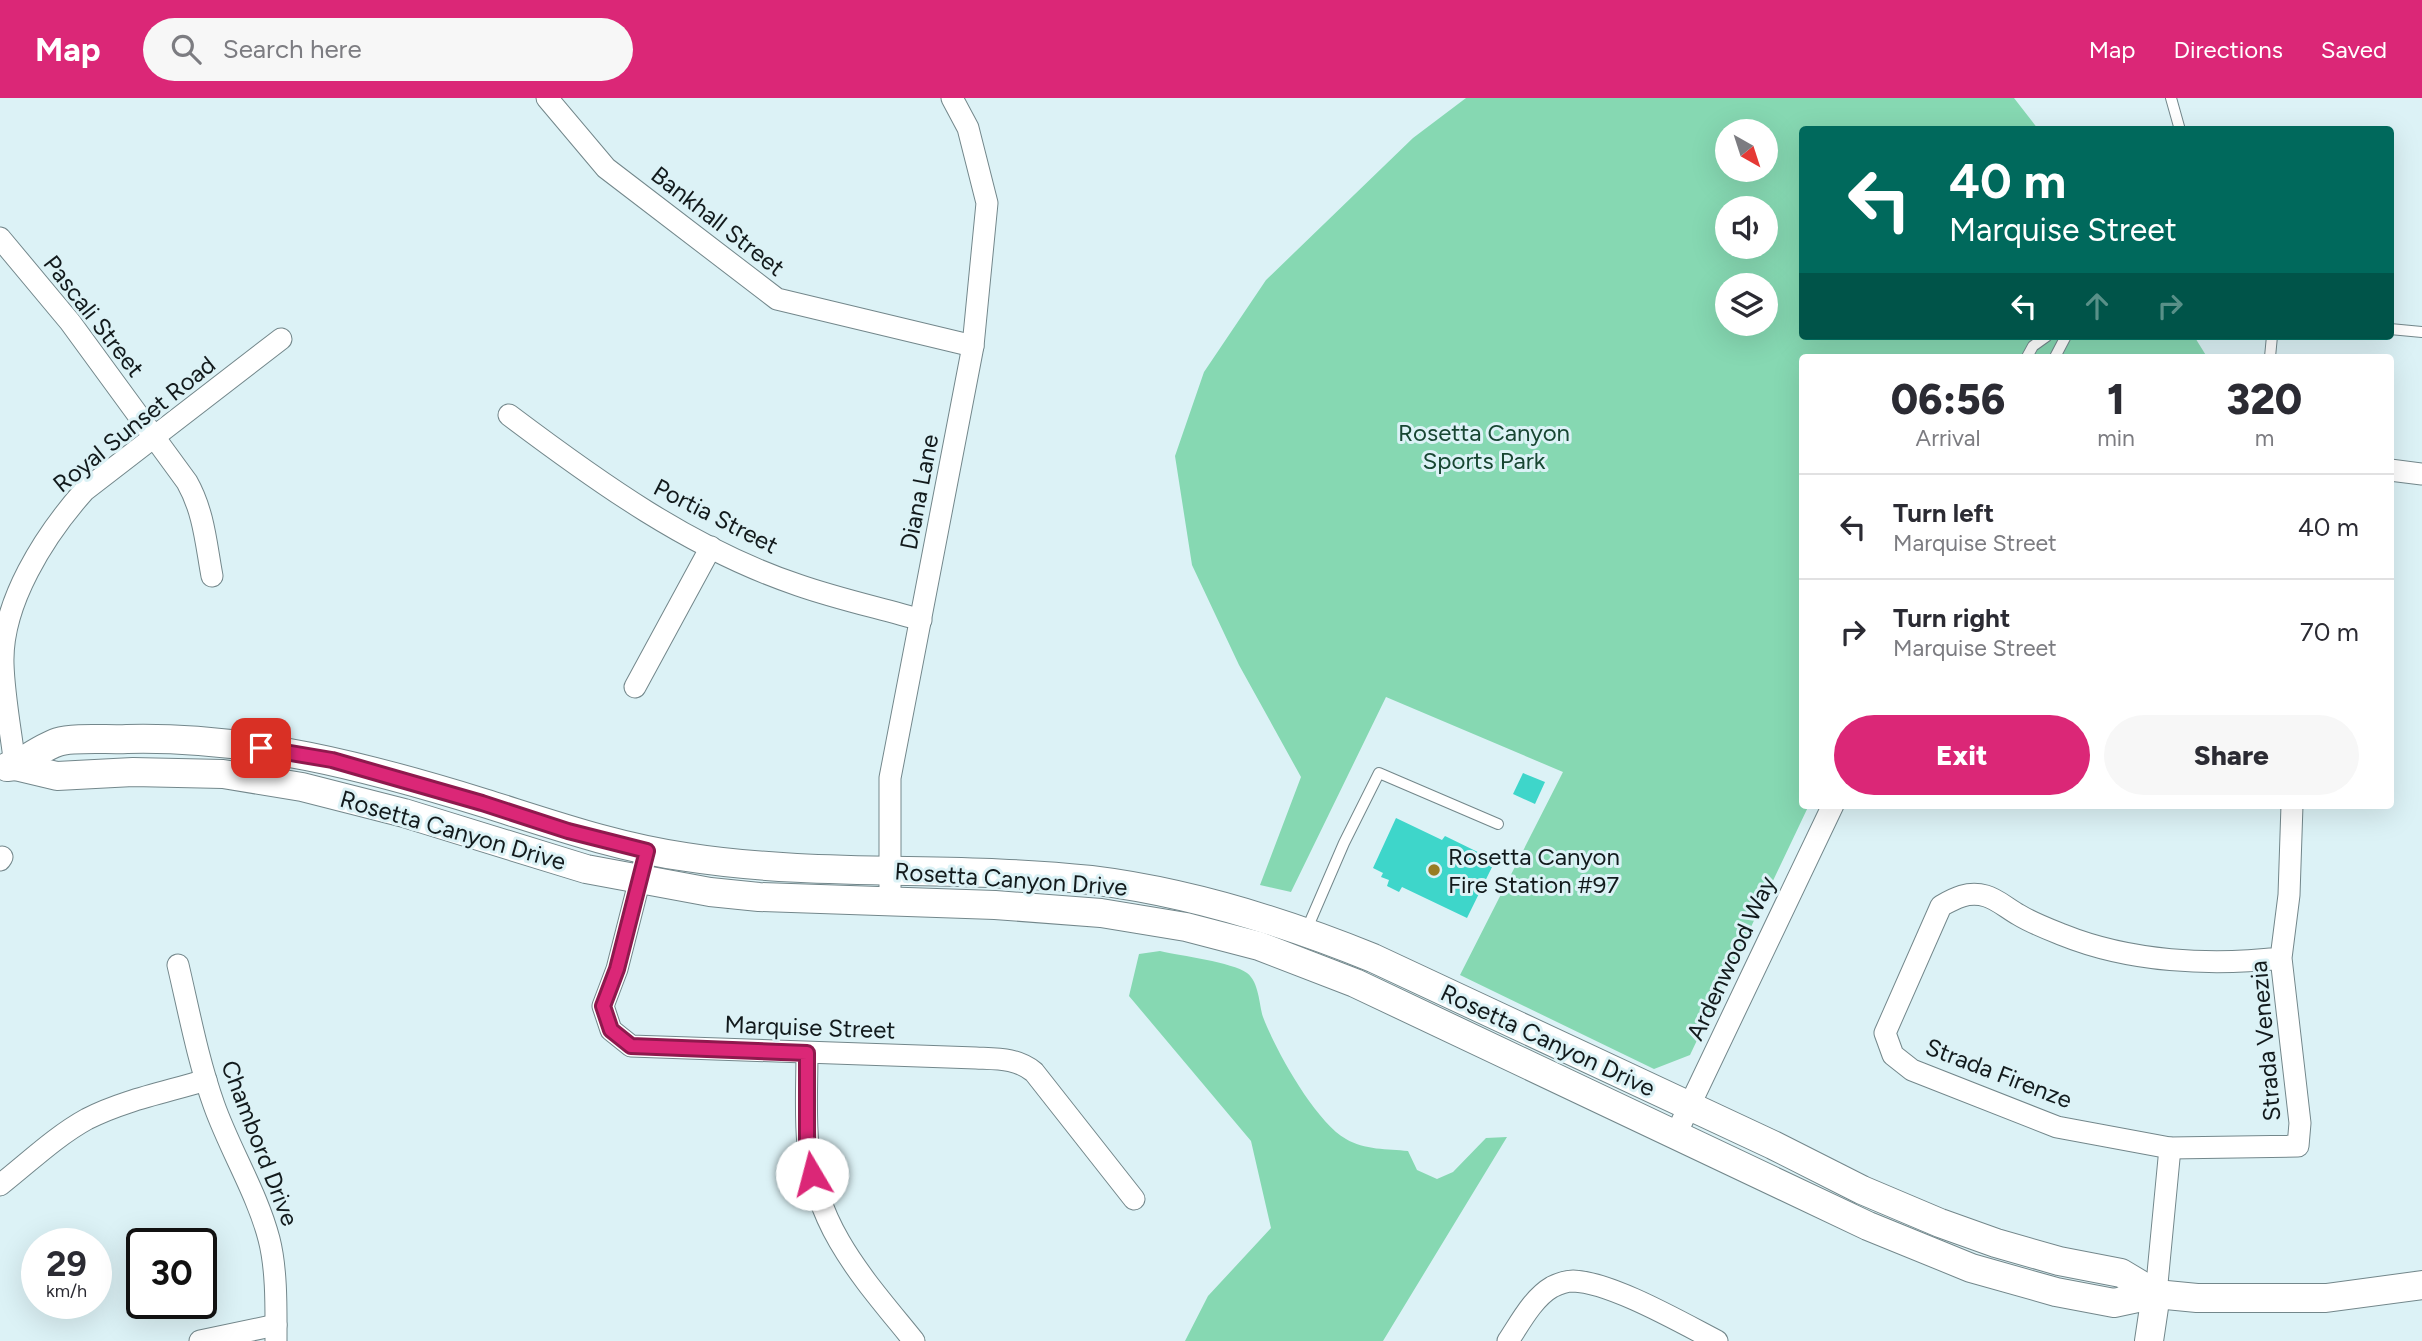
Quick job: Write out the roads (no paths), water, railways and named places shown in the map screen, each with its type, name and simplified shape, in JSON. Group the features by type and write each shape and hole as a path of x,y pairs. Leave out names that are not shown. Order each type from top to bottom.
{"street":[{"name":"Bankhall Street","path":"547,98 606,167 777,299 973,346"},
{"name":"Diana Lane","path":"890,901 890,778 973,346 987,203 968,128 952,98"},
{"name":"Pascali Street","path":"0,238 70,322 187,482 203,522 212,576"},
{"name":"Royal Sunset Road","path":"7,767 3,662 10,616 34,559 58,521 84,491 281,339"},
{"name":"Portia Street","path":"509,415 652,516 711,547 797,585 921,620"},
{"path":"2394,470 2422,474"},
{"path":"635,687 711,547"},
{"name":"Rosetta Canyon Drive","path":"7,767 59,741 146,739 219,743 344,763 568,831 647,851 755,866 1089,880 1167,892 1207,901 1301,945 1355,983 1868,1226 1971,1268 2056,1292 2114,1303 2156,1294 2197,1298 2326,1298 2422,1284"},
{"name":"Rosetta Canyon Drive","path":"7,767 57,776 133,772 223,774 302,786 404,813 586,869 710,892 759,897 890,901 1101,913 1186,927 1259,946 1301,945 1373,958 1862,1190 1996,1243 2059,1261 2121,1273 2156,1294"},
{"name":"Ardenwood Way","path":"1676,1134 1831,809"},
{"name":"Strada Venezia","path":"2292,809 2289,895 2281,958 2300,1123 2298,1146"},
{"name":"Marquise Street","path":"647,851 617,969 603,1006 611,1030 631,1046 976,1058 1009,1060 1024,1064 1034,1072 1134,1199"},
{"name":"Strada Firenze","path":"2281,958 2217,962 2160,958 2113,950 2066,936 2021,917 1987,896 1961,894 1941,906 1885,1033 1893,1055 1912,1070 2057,1127 2170,1148 2298,1146"},
{"name":"Chambord Drive","path":"178,965 206,1080 270,1241 276,1333"},
{"path":"807,1053 807,1144 822,1207 836,1238 854,1266 914,1341"},
{"path":"0,1185 86,1120 122,1104 206,1080"},
{"path":"2149,1341 2170,1148"},
{"path":"1508,1341 1534,1304 1550,1288 1572,1281 1599,1286 1639,1302 1717,1341"},
{"path":"200,1341 276,1333"}],"lane":[{"path":"2172,98 2179,126"},
{"path":"2394,329 2422,332"},
{"path":"2029,354 2033,346 2041,340"},
{"path":"1301,945 1343,843 1379,773 1497,824"}],"place":[{"name":"Rosetta Canyon Fire Station #97","path":"1434,870"}],"park label":[{"name":"Rosetta Canyon Sports Park","path":"1484,446"}]}
